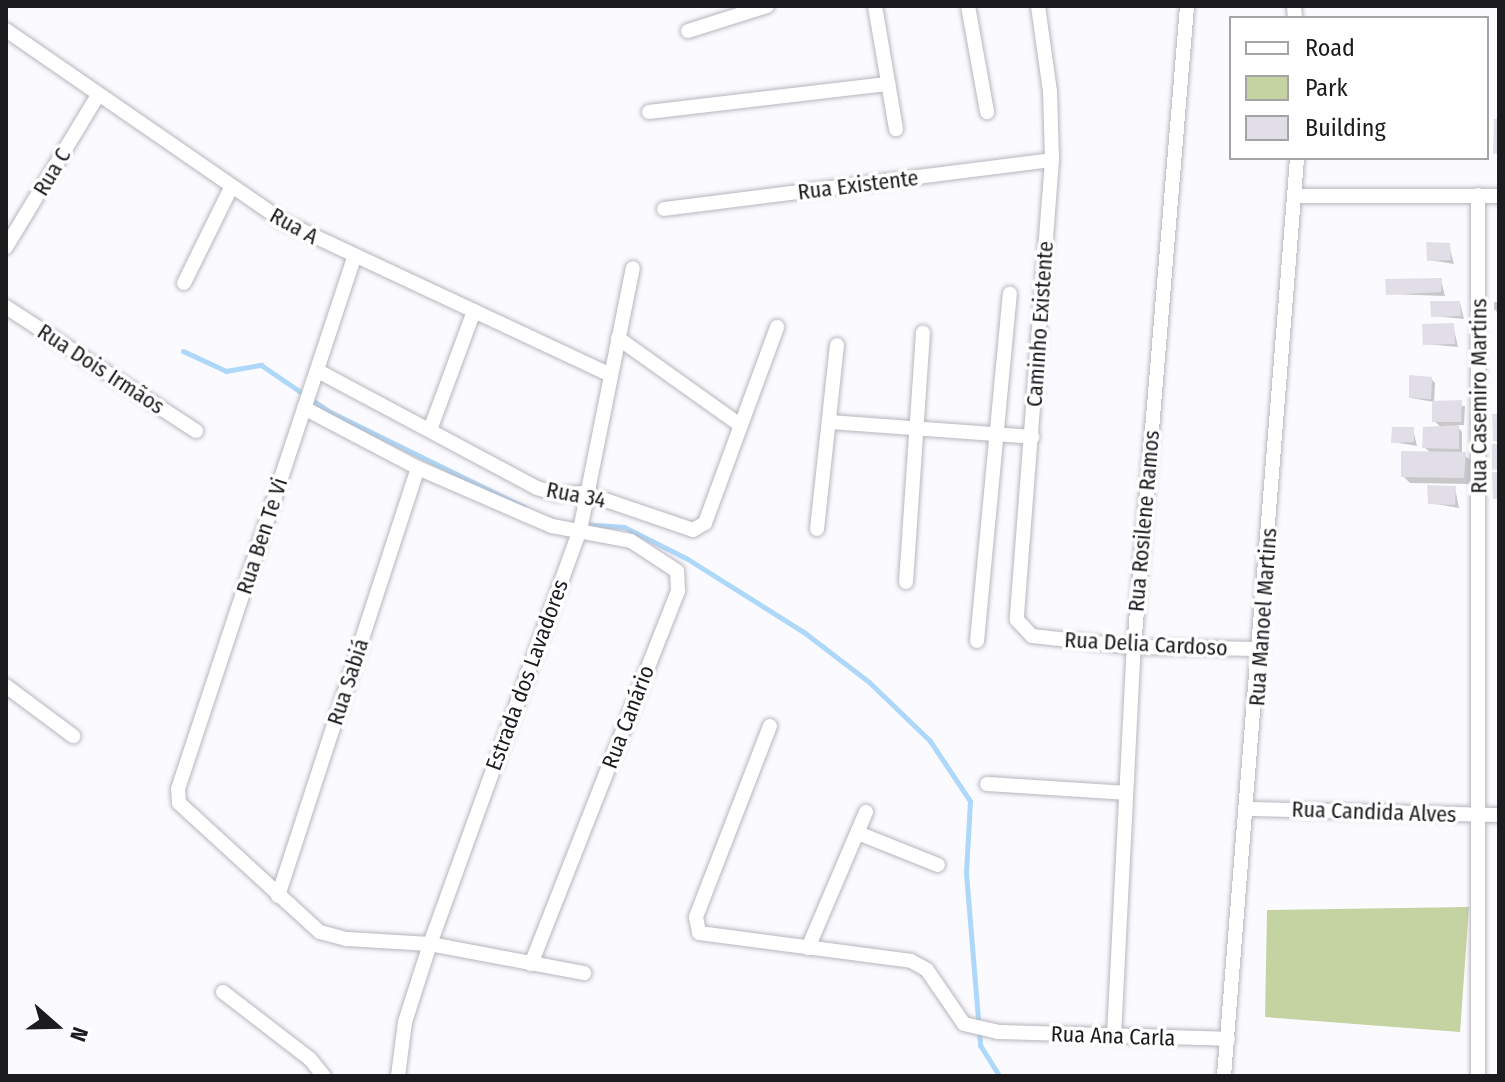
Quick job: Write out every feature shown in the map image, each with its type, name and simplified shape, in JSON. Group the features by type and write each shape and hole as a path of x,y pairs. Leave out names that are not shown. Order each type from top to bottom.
{"street":[{"path":"688,31 767,6"},
{"path":"875,6 896,129"},
{"path":"968,6 987,112"},
{"name":"Caminho Existente","path":"1032,636 1022,630 1015,609 1032,437 1052,160 1050,91 1038,6"},
{"name":"Rua Rosilene Ramos","path":"1114,1036 1134,647 1187,6"},
{"name":"Rua A","path":"6,30 97,97 231,188 354,258 610,375"},
{"path":"649,112 888,84"},
{"name":"Rua C","path":"6,247 97,97"},
{"name":"Rua Existente","path":"664,209 1052,160"},
{"name":"Rua Manoel Martins","path":"1224,1076 1249,809 1297,160"},
{"path":"184,283 231,188"},
{"name":"Rua Casemiro Martins","path":"1478,195 1478,1076"},
{"path":"1296,196 1499,196"},
{"name":"Rua Ben Te Vi","path":"278,896 186,814 178,789 354,258"},
{"name":"Estrada dos Lavadores","path":"398,1076 405,1022 430,944 580,527 633,268"},
{"path":"977,641 1010,294"},
{"name":"Rua Dois Irmãos","path":"6,307 196,431"},
{"path":"430,430 474,311"},
{"name":"Rua 34","path":"316,376 430,430 537,488 698,530 705,523 777,327"},
{"path":"906,582 923,333"},
{"path":"618,338 740,425"},
{"path":"817,529 837,345"},
{"path":"306,405 418,468"},
{"path":"830,422 1032,437"},
{"name":"Rua Canário","path":"418,468 548,525 580,527 644,546 673,566 679,583 531,964"},
{"name":"Rua Sabiá","path":"278,896 418,468"},
{"name":"Rua Delia Cardoso","path":"1032,636 1134,647 1261,649"},
{"path":"6,686 73,736"},
{"name":"Rua Ana Carla","path":"770,726 694,929 919,964 964,1024 998,1032 1228,1039"},
{"path":"987,784 1125,793"},
{"name":"Rua Candida Alves","path":"1249,809 1499,815"},
{"path":"808,948 866,812"},
{"path":"858,833 938,865"},
{"path":"278,896 311,927 332,937 430,944 584,973"},
{"path":"223,992 310,1059 324,1076"}],"green space":[{"path":"1469,907 1460,1032 1265,1017 1267,910"}],"building":[{"path":"1494,119 1499,119 1499,153 1493,154"},
{"path":"1426,242 1450,243 1451,260 1427,261"},
{"path":"1442,278 1441,292 1386,295 1385,279"},
{"path":"1430,301 1460,301 1461,316 1431,317"},
{"path":"1454,323 1455,344 1423,345 1422,324"},
{"path":"1409,375 1432,377 1431,399 1409,398"},
{"path":"1462,400 1461,422 1432,422 1432,401"},
{"path":"1492,414 1499,414 1499,442 1493,441"},
{"path":"1459,425 1459,449 1422,448 1423,427"},
{"path":"1392,427 1414,427 1414,442 1391,443"},
{"path":"1492,444 1499,444 1499,469 1492,470"},
{"path":"1401,451 1466,452 1464,478 1401,477"},
{"path":"1492,472 1499,472 1499,499 1493,499"},
{"path":"1427,485 1456,486 1455,505 1428,504"}],"waterway":[{"path":"183,351 226,371 261,365 330,412 524,507"},
{"path":"582,524 624,527 686,558 805,633 869,682 930,741 970,801 966,873 980,1045 999,1076"}]}
